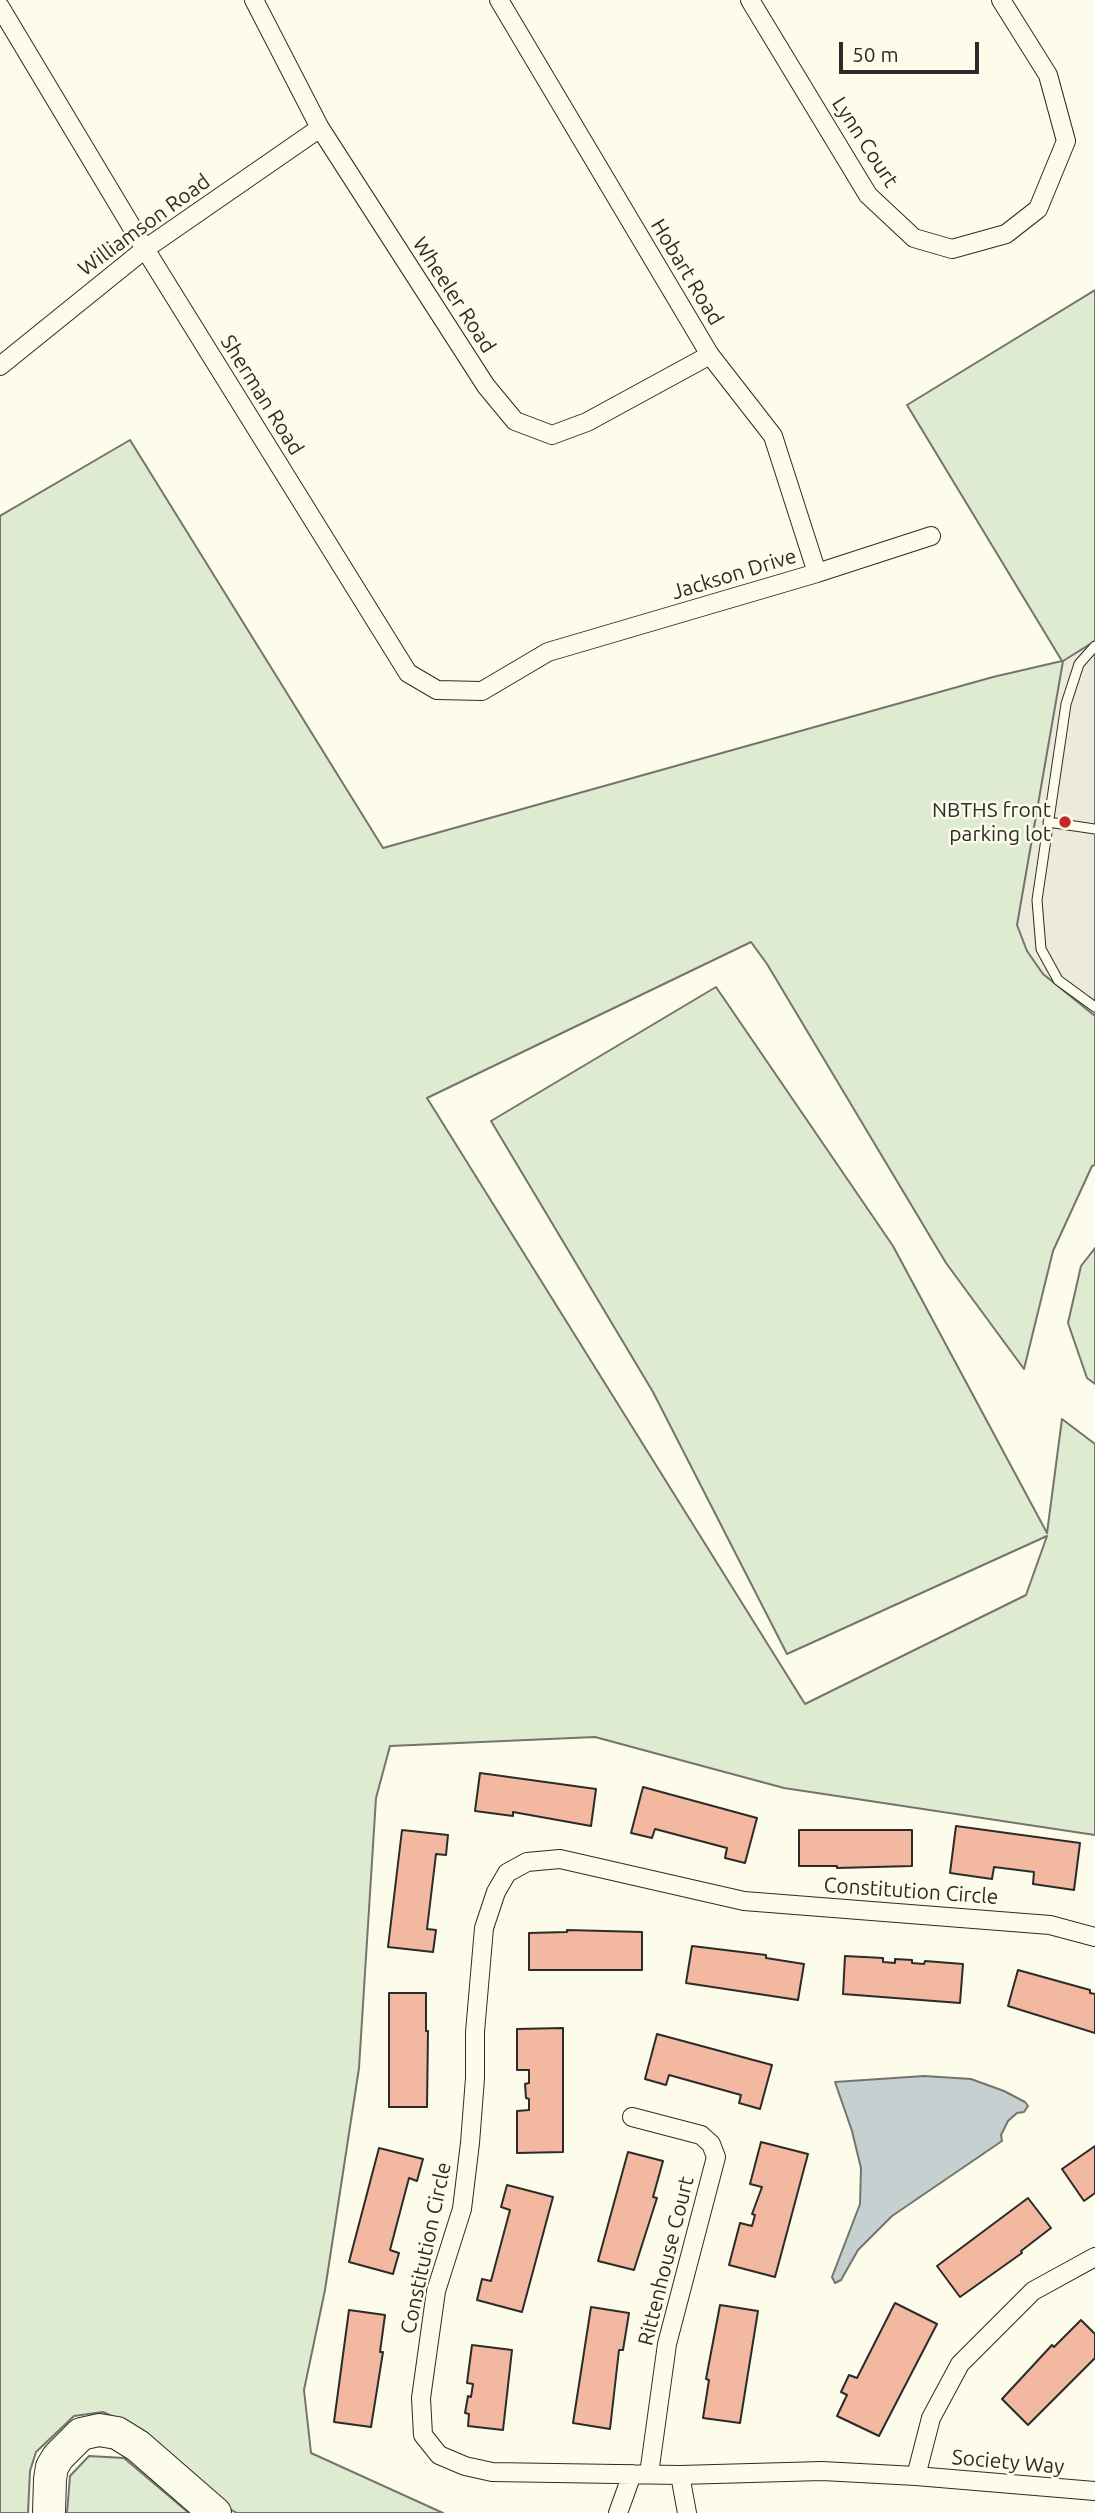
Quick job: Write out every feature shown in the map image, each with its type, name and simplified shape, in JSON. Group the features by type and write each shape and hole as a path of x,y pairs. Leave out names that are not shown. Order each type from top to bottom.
{"highway":[{"path":"49,2513 50,2479 52,2467 58,2457 72,2440 81,2434 99,2430 117,2433 138,2446 215,2513"}],"street":[{"name":"Wheeler Road","path":"254,0 320,128 486,386 515,421 552,435 587,422 710,355"},
{"name":"Hobart Road","path":"499,0 710,355 773,436 817,573"},
{"name":"Lynn Court","path":"750,0 868,195 914,238 952,249 1006,234 1038,209 1066,141 1048,75 1001,0"},
{"name":"Sherman Road","path":"0,7 145,249 408,673 437,690 482,691 548,653"},
{"name":"Williamson Road","path":"0,366 145,249 320,128"},
{"name":"Jackson Drive","path":"548,653 931,536"},
{"name":"Constitution Circle","path":"916,2476 821,2471 680,2475 492,2472 465,2466 439,2455 423,2435 421,2398 436,2291 461,2209 470,2143 475,2032 484,1927 496,1892 507,1873 527,1862 560,1859 744,1901 1050,1925 1095,1937"},
{"name":"Rittenhouse Court","path":"618,2513 641,2474 667,2344 716,2157 711,2144 701,2135 632,2117"},
{"path":"916,2476 931,2418 960,2364 1033,2291 1095,2257"},
{"path":"680,2475 688,2513"},
{"name":"Society Way","path":"916,2476 1095,2491"}],"lane":[{"path":"1095,646 1079,664 1066,704 1037,900 1041,949 1058,980 1095,1007"},
{"path":"1048,822 1095,829"}],"green space":[{"path":"1095,290 1095,1165 1092,1166 1053,1251 1024,1369 946,1263 767,964 751,942 427,1098 805,1704 1026,1595 1047,1536 787,1654 653,1392 491,1121 716,987 893,1246 1047,1533 1062,1419 1095,1444 1095,1835 784,1788 595,1737 390,1746 376,1798 359,2068 325,2290 304,2390 311,2453 443,2513 237,2513 219,2503 142,2430 103,2412 74,2416 36,2452 30,2471 28,2513 0,2513 0,516 130,440 383,848 993,677 1062,661 907,405"},
{"path":"1095,1248 1095,1384 1087,1378 1068,1323 1081,1266"},
{"path":"89,2456 124,2458 189,2513 67,2513 70,2476"}],"shaded area":[{"name":"NBTHS front parking lot","path":"1095,641 1095,1016 1043,974 1027,951 1017,925 1063,661"},
{"path":"924,2076 971,2079 1004,2091 1028,2106 1024,2112 1017,2113 1008,2121 1001,2135 1002,2141 892,2216 858,2250 841,2280 835,2283 832,2277 860,2204 861,2168 835,2082"}],"building":[{"path":"480,1773 596,1789 591,1826 513,1812 513,1816 475,1811"},
{"path":"643,1787 757,1818 745,1863 725,1858 727,1848 655,1829 652,1838 631,1833"},
{"path":"956,1826 1080,1843 1074,1890 1033,1884 1034,1872 994,1867 992,1879 950,1873"},
{"path":"402,1830 448,1835 446,1855 436,1854 427,1929 436,1930 433,1952 388,1947"},
{"path":"799,1830 912,1830 912,1866 799,1866"},
{"path":"567,1930 642,1932 642,1970 529,1970 529,1933"},
{"path":"692,1946 766,1955 766,1958 804,1964 798,2000 686,1983"},
{"path":"845,1956 883,1958 883,1962 895,1963 895,1959 924,1964 925,1961 963,1964 960,2003 843,1994"},
{"path":"1018,1970 1090,1990 1090,1993 1095,1994 1095,2033 1008,2006"},
{"path":"389,1993 426,1993 427,2107 389,2107"},
{"path":"563,2028 563,2152 517,2153 517,2111 529,2110 525,2084 529,2083 529,2070 517,2070 517,2029"},
{"path":"657,2034 772,2065 760,2109 739,2103 741,2095 669,2075 666,2085 645,2079"},
{"path":"761,2142 808,2154 775,2277 729,2265 740,2223 752,2226 755,2215 752,2214 762,2187 750,2184"},
{"path":"1095,2146 1095,2193 1084,2201 1062,2169"},
{"path":"379,2148 423,2159 417,2181 409,2178 390,2250 399,2253 393,2274 349,2262"},
{"path":"628,2152 663,2161 653,2197 657,2198 634,2270 598,2261"},
{"path":"507,2185 553,2197 522,2312 477,2300 482,2279 491,2281 510,2210 501,2207"},
{"path":"1028,2198 1051,2228 1021,2251 1022,2253 960,2297 937,2266"},
{"path":"895,2303 937,2324 879,2436 837,2416 847,2395 841,2392 849,2375 857,2378"},
{"path":"720,2305 758,2311 740,2423 703,2418 709,2380 706,2379"},
{"path":"591,2307 629,2313 623,2350 619,2350 610,2429 573,2423"},
{"path":"349,2310 385,2315 380,2352 383,2352 371,2427 334,2422"},
{"path":"1081,2320 1095,2334 1095,2358 1028,2425 1002,2399 1052,2345 1054,2347"},
{"path":"472,2345 512,2350 503,2430 468,2426 469,2414 465,2413 473,2384 467,2383"}],"place":[{"name":"NBTHS front parking lot","path":"1065,822"}]}
